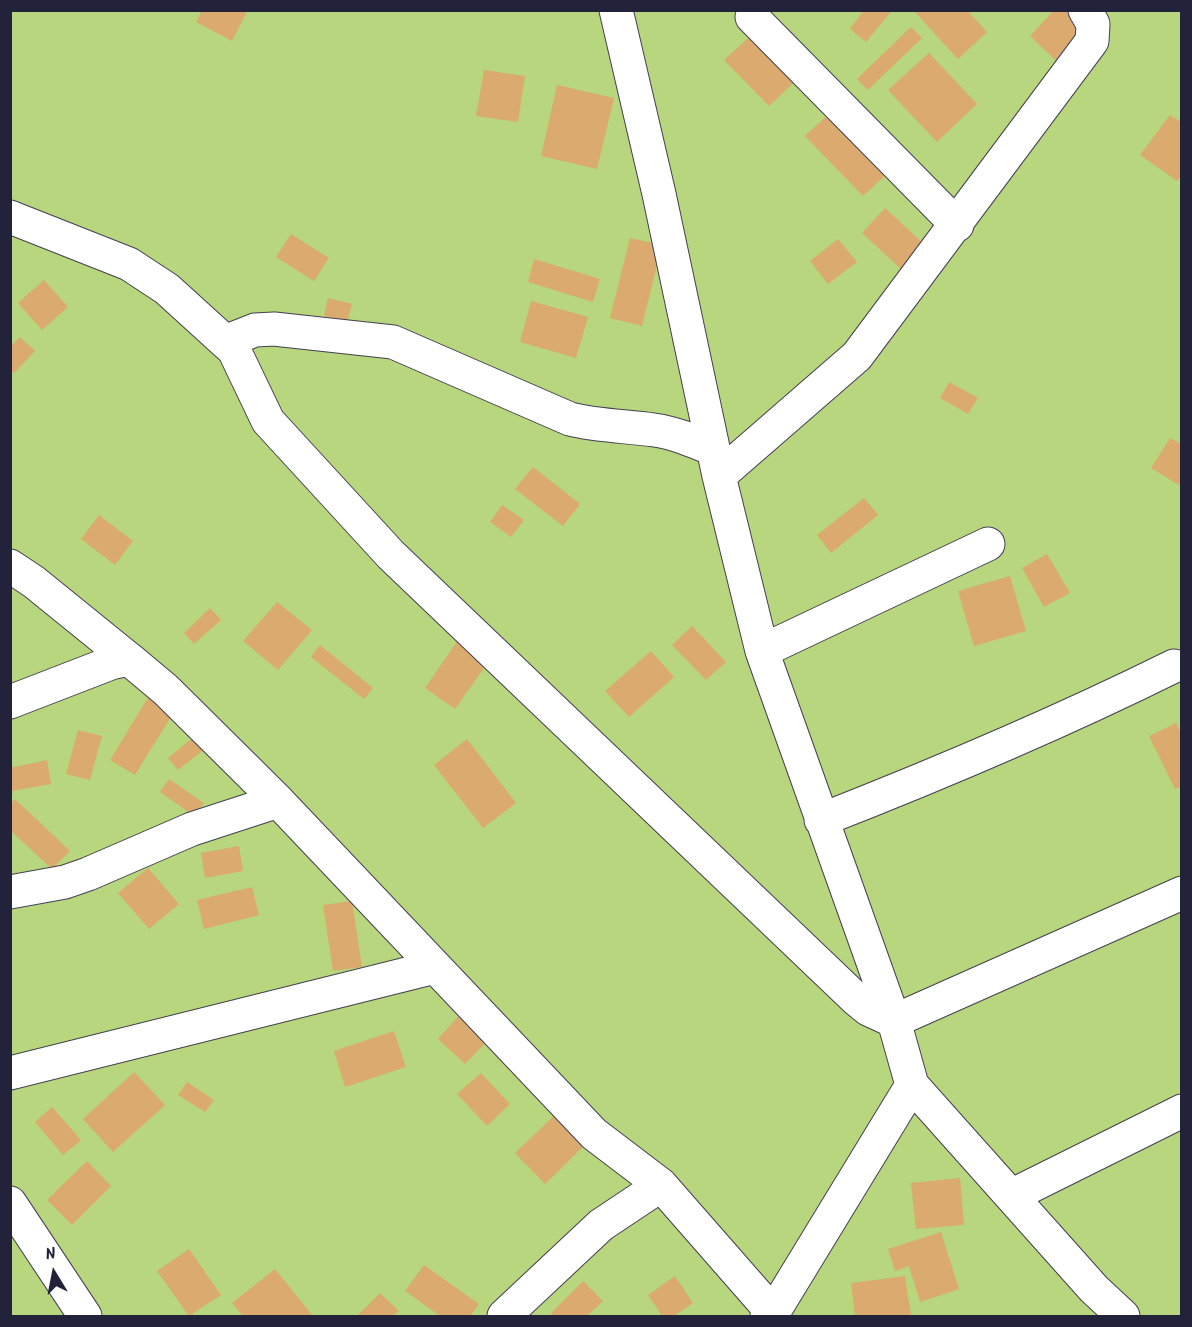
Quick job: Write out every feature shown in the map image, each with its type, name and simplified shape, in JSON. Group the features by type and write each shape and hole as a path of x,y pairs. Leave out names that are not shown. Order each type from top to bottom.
{"street":[{"path":"616,10 716,463 762,651 894,1021 912,1085 1011,1196 1094,1303 1123,1317"},
{"path":"716,463 857,356 957,225 1092,41 1093,24 1084,10"},
{"path":"752,18 957,225"},
{"path":"10,217 129,264 167,289 234,350"},
{"path":"716,463 677,435 653,430 591,424 570,419 393,342 274,328 255,330 232,339 234,350 268,421 391,555 868,1009 894,1021 1182,893"},
{"path":"762,651 988,544"},
{"path":"10,566 34,582 166,690 278,801 594,1134 661,1185 770,1315 912,1085"},
{"path":"10,702 111,663 129,659"},
{"path":"821,820 924,780 1112,697 1174,666"},
{"path":"10,892 65,882 192,829 278,801"},
{"path":"10,1073 435,967"},
{"path":"1011,1196 1182,1111"},
{"path":"504,1317 601,1225 661,1185"},
{"path":"10,1203 85,1317"}],"green space":[{"path":"11,11 1181,11 1181,1316 11,1316"}],"building":[{"path":"202,10 248,10 232,41 196,22"},
{"path":"864,10 887,10 890,13 866,42 850,29"},
{"path":"913,10 967,10 987,32 958,59"},
{"path":"1054,10 1079,10 1104,34 1068,72 1030,36"},
{"path":"911,27 922,38 868,90 857,79"},
{"path":"759,28 802,75 769,106 724,60"},
{"path":"929,53 977,104 937,142 888,90"},
{"path":"484,70 525,76 518,122 476,116"},
{"path":"557,85 614,98 597,169 541,156"},
{"path":"832,111 890,171 863,196 805,136"},
{"path":"1170,115 1182,123 1182,175 1177,181 1140,155"},
{"path":"885,208 924,244 901,269 862,233"},
{"path":"291,234 329,258 314,281 276,257"},
{"path":"630,238 662,245 642,326 610,318"},
{"path":"838,239 857,262 828,284 810,261"},
{"path":"534,259 600,279 593,302 528,282"},
{"path":"44,280 68,307 42,330 18,303"},
{"path":"328,298 352,304 347,322 324,316"},
{"path":"531,301 588,317 576,358 520,342"},
{"path":"20,337 35,351 14,373 10,370 10,347"},
{"path":"949,382 978,398 968,414 940,398"},
{"path":"1170,438 1182,445 1182,487 1151,468"},
{"path":"533,467 580,504 563,526 515,489"},
{"path":"864,498 878,515 831,553 817,535"},
{"path":"502,505 524,520 511,537 490,522"},
{"path":"99,515 133,541 115,565 81,539"},
{"path":"1047,554 1070,593 1044,607 1022,568"},
{"path":"1010,576 1026,631 974,646 958,591"},
{"path":"277,602 312,630 278,670 243,641"},
{"path":"210,608 221,620 194,644 184,633"},
{"path":"692,626 726,662 706,680 672,645"},
{"path":"458,640 489,661 455,709 425,688"},
{"path":"320,645 373,688 364,699 311,657"},
{"path":"651,651 674,677 629,717 605,691"},
{"path":"152,691 177,707 135,775 110,760"},
{"path":"1176,723 1182,735 1182,786 1175,789 1149,736"},
{"path":"78,730 102,736 90,780 66,774"},
{"path":"195,736 206,748 178,770 168,758"},
{"path":"467,739 516,803 483,828 434,765"},
{"path":"47,760 51,784 12,791 10,768"},
{"path":"169,779 204,803 194,816 160,792"},
{"path":"15,799 70,851 52,869 10,830 10,804"},
{"path":"239,846 243,871 205,878 201,853"},
{"path":"148,868 179,904 149,929 118,893"},
{"path":"252,887 259,915 204,929 197,900"},
{"path":"352,901 362,967 333,971 323,905"},
{"path":"463,1011 491,1037 465,1064 438,1039"},
{"path":"394,1031 406,1067 345,1087 334,1051"},
{"path":"134,1072 165,1105 113,1152 83,1119"},
{"path":"481,1073 510,1104 487,1126 457,1094"},
{"path":"187,1082 214,1100 205,1112 178,1095"},
{"path":"52,1107 81,1140 63,1155 35,1122"},
{"path":"556,1114 586,1144 545,1184 515,1153"},
{"path":"87,1161 111,1186 72,1225 47,1200"},
{"path":"960,1178 964,1225 916,1229 911,1183"},
{"path":"941,1232 959,1289 920,1302 909,1266 895,1271 888,1249"},
{"path":"189,1249 221,1295 189,1316 157,1271"},
{"path":"424,1265 479,1304 470,1316 440,1316 405,1291"},
{"path":"275,1269 313,1316 243,1316 232,1303"},
{"path":"675,1276 693,1303 674,1316 662,1316 648,1295"},
{"path":"905,1276 911,1316 855,1316 851,1283"},
{"path":"583,1281 603,1301 587,1316 554,1316 551,1313"},
{"path":"380,1293 399,1311 393,1316 357,1316"}]}
